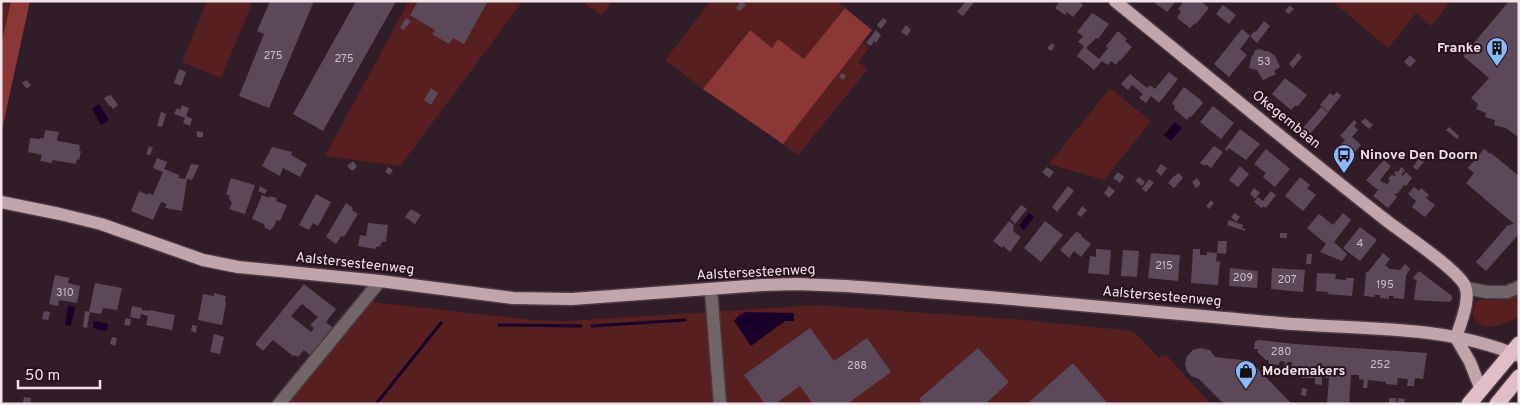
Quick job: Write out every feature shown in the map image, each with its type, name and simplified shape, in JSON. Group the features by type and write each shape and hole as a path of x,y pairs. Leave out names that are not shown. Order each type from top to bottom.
{"highway":[{"path":"1469,404 1516,351"},
{"path":"1498,404 1519,377"}],"main road":[{"name":"Okegembaan","path":"1115,1 1387,221 1456,274 1466,288"},
{"name":"Aalstersesteenweg","path":"1,202 101,224 203,260 238,268 380,281 513,298 572,299 797,284 855,286 1287,323 1413,331 1516,351"},
{"path":"1466,288 1465,310 1456,338 1470,362 1481,390"}],"street":[{"path":"279,404 380,281"},
{"path":"1466,288 1487,292 1507,292 1519,287"},
{"path":"711,290 720,404"}],"shaded area":[{"path":"1,1 11,1 1,46"},
{"path":"11,1 30,1 1,134 1,46"},
{"path":"207,1 253,1 221,78 182,62"},
{"path":"409,1 523,1 400,166 325,156"},
{"path":"581,1 612,1 602,15"},
{"path":"711,1 836,1 845,8 804,60 779,40 772,48 749,30 703,89 665,60"},
{"path":"1332,1 1451,1 1431,26 1416,13 1388,48"},
{"path":"845,8 872,30 783,144 703,89 750,30 772,48 778,39 804,59"},
{"path":"862,42 869,48 858,62 868,69 798,155 783,144"},
{"path":"1110,88 1151,121 1104,180 1049,164"},
{"path":"99,104 109,120 101,125 92,109"},
{"path":"1175,122 1182,128 1171,141 1164,135"},
{"path":"1029,213 1034,217 1024,230 1019,226"},
{"path":"1519,295 1519,317 1491,327 1481,325 1474,319 1473,310 1476,302 1479,300 1496,300"},
{"path":"372,302 532,320 568,321 819,305 1023,320 1133,331 1159,358 1166,355 1211,404 287,404"},
{"path":"68,306 75,307 71,326 65,325"},
{"path":"746,312 794,313 794,321 785,321 751,346 734,321 738,316"},
{"path":"94,321 108,324 107,331 93,328"}],"building":[{"path":"270,1 314,1 269,108 239,96 264,34 257,31"},
{"path":"351,1 396,1 323,131 293,114 355,3"},
{"path":"418,1 488,1 464,44 453,38 449,44 432,34 435,30 410,15"},
{"path":"741,1 746,5 740,11 736,8"},
{"path":"966,1 975,1 963,16 957,12"},
{"path":"1060,1 1079,1 1083,5 1073,17 1067,12 1065,15 1055,8"},
{"path":"1157,1 1176,1 1167,12 1155,3"},
{"path":"1184,1 1201,1 1209,8 1196,24 1190,28 1177,18 1181,11 1178,9"},
{"name":"Franke","path":"1509,1 1519,1 1519,138 1506,128 1494,125 1495,120 1485,117 1486,113 1476,109 1478,104 1471,98 1489,78 1463,56"},
{"path":"1223,5 1236,15 1229,24 1216,14"},
{"path":"1290,5 1294,9 1289,14 1285,11"},
{"path":"1092,13 1109,24 1098,39 1096,38 1086,48 1099,59 1108,48 1106,46 1118,31 1127,39 1125,41 1132,47 1116,65 1111,61 1108,65 1102,61 1094,70 1077,56 1084,46 1078,42 1083,36 1077,32"},
{"path":"406,18 411,21 404,30 400,28"},
{"path":"883,18 887,21 881,29 877,25"},
{"path":"1264,21 1270,26 1257,43 1250,36 1256,32"},
{"path":"906,25 911,30 907,36 901,32"},
{"path":"1242,29 1250,36 1240,49 1247,55 1229,77 1214,64"},
{"path":"876,30 881,35 876,43 874,41 871,46 866,43"},
{"path":"1052,43 1055,46 1051,51 1047,48"},
{"path":"1258,49 1270,52 1275,56 1280,67 1274,71 1276,74 1263,80 1257,70 1249,68 1252,55"},
{"path":"1298,53 1302,57 1293,68 1289,64"},
{"path":"1410,55 1416,61 1410,67 1404,62"},
{"path":"179,69 186,72 181,86 174,83"},
{"path":"1169,72 1178,79 1159,103 1151,96 1146,103 1139,98 1143,94 1132,85 1128,90 1121,84 1130,74 1147,88 1150,85 1155,89"},
{"path":"842,73 846,76 843,80 839,77"},
{"path":"1285,78 1307,95 1298,106 1296,105 1291,110 1272,94"},
{"path":"26,80 31,85 27,89 22,83"},
{"path":"1184,87 1203,103 1187,120 1174,109 1175,106 1172,103"},
{"path":"431,88 438,93 431,105 424,100"},
{"path":"1337,92 1341,96 1328,112 1320,105 1330,93 1333,96"},
{"path":"109,95 118,105 113,109 104,98"},
{"path":"182,105 189,108 186,116 192,119 190,126 183,123 185,118 174,114 177,108 180,110"},
{"path":"1213,106 1234,123 1221,139 1200,122"},
{"path":"1321,107 1328,113 1309,135 1302,129"},
{"path":"161,112 166,114 162,127 157,126"},
{"path":"1365,118 1373,125 1369,129 1361,122"},
{"path":"1354,120 1357,123 1354,126 1358,130 1352,137 1361,145 1355,152 1353,150 1349,156 1339,147 1345,140 1340,136"},
{"path":"1449,127 1459,136 1457,139 1446,130"},
{"path":"1240,129 1260,144 1246,160 1229,148 1227,151 1225,149"},
{"path":"45,130 59,132 58,141 80,145 79,151 81,151 76,164 52,160 52,163 40,161 42,155 28,152 30,138 44,138"},
{"path":"196,131 203,132 203,137 197,137"},
{"path":"149,146 153,148 150,155 146,154"},
{"path":"1214,146 1223,152 1211,168 1206,164 1205,166 1200,163"},
{"path":"272,147 292,152 291,155 307,164 300,177 283,168 280,176 262,166"},
{"path":"1266,149 1290,169 1275,187 1263,177 1266,173 1254,164"},
{"path":"1484,149 1519,176 1519,234 1486,271 1476,262 1507,226 1514,224 1466,183 1474,173 1468,168"},
{"path":"157,158 167,162 164,169 179,175 178,178 185,179 191,164 199,165 192,180 187,179 182,211 165,208 167,204 161,202 153,220 131,211 139,191 153,195 163,172 153,168"},
{"path":"1419,158 1424,162 1417,170 1413,167"},
{"path":"1384,160 1391,166 1380,180 1383,183 1387,185 1391,175 1396,176 1394,173 1398,172 1401,167 1405,170 1401,175 1403,176 1406,172 1412,178 1406,186 1404,185 1398,193 1394,194 1397,197 1388,208 1373,196 1378,190 1366,180"},
{"path":"353,161 357,167 352,171 347,166"},
{"path":"1161,164 1167,168 1161,176 1156,171"},
{"path":"1240,166 1249,174 1238,187 1229,180"},
{"path":"388,167 393,170 390,175 385,172"},
{"path":"1047,167 1054,172 1049,178 1042,172"},
{"path":"1118,172 1124,177 1120,183 1113,178"},
{"path":"1179,173 1183,178 1174,188 1168,183"},
{"path":"1139,177 1145,182 1142,186 1135,181"},
{"path":"1300,177 1310,185 1307,188 1316,195 1303,211 1285,196"},
{"path":"231,178 255,185 245,214 229,209 232,203 229,199 230,196 226,194"},
{"path":"1197,178 1201,184 1196,188 1192,182"},
{"path":"1149,179 1154,183 1146,192 1142,189"},
{"path":"260,186 267,190 265,194 258,191"},
{"path":"1068,186 1074,191 1057,212 1052,207"},
{"path":"1109,186 1115,191 1109,198 1104,193"},
{"path":"1414,187 1419,191 1421,188 1429,195 1426,198 1435,205 1425,217 1412,207 1416,201 1408,194"},
{"path":"1254,188 1260,193 1255,199 1250,194"},
{"path":"1271,191 1276,195 1266,208 1263,206 1262,208 1254,202 1258,197 1263,201"},
{"path":"316,194 331,202 318,226 313,223 309,230 299,225"},
{"path":"262,195 269,198 270,196 277,198 276,201 287,205 280,221 277,220 270,230 265,228 264,224 252,219"},
{"path":"1211,200 1214,203 1209,209 1206,206"},
{"path":"346,203 358,214 344,237 341,236 336,244 326,237"},
{"path":"1021,205 1027,209 1015,224 1010,219"},
{"path":"1082,206 1087,210 1081,217 1077,214"},
{"path":"411,209 421,215 415,224 405,217"},
{"path":"1235,213 1240,217 1236,222 1231,217"},
{"path":"1343,213 1351,220 1334,242 1347,254 1342,261 1320,252 1326,244 1307,228 1319,214 1333,225"},
{"path":"1229,220 1243,225 1242,228 1245,231 1227,225"},
{"path":"1009,221 1014,225 1013,231 1021,237 1010,252 993,241"},
{"path":"1045,221 1063,235 1041,262 1024,248"},
{"path":"368,223 388,225 386,242 382,242 375,249 358,246 360,235 366,236"},
{"path":"1360,227 1377,240 1360,261 1343,248"},
{"path":"1076,232 1091,244 1081,257 1074,251 1069,258 1060,250"},
{"path":"1280,233 1287,233 1287,238 1280,238"},
{"path":"1218,241 1227,241 1226,254 1217,253"},
{"path":"1096,249 1111,250 1109,275 1088,273 1090,256 1096,257"},
{"path":"1193,249 1200,249 1200,255 1207,255 1207,252 1217,253 1216,262 1220,261 1218,285 1191,283"},
{"path":"1123,250 1139,251 1137,277 1121,276"},
{"path":"1151,253 1180,255 1178,281 1148,278"},
{"path":"1383,253 1390,259 1385,265 1390,269 1400,270 1405,264 1410,269 1406,275 1404,299 1393,298 1394,296 1389,296 1389,299 1380,298 1380,295 1375,295 1374,297 1364,296 1366,272"},
{"path":"1307,254 1312,254 1311,264 1306,264"},
{"path":"1230,268 1258,271 1257,288 1229,286"},
{"path":"1272,268 1305,270 1303,292 1271,289"},
{"path":"1419,271 1452,296 1452,300 1449,302 1414,300 1417,281 1413,278"},
{"path":"1317,273 1336,274 1335,279 1346,280 1346,278 1354,278 1352,296 1316,291"},
{"path":"55,275 69,278 68,283 80,286 77,303 59,300 58,306 49,304"},
{"path":"95,283 122,288 117,310 103,308 101,314 89,312"},
{"path":"304,284 336,309 326,322 335,330 312,357 304,350 298,357 293,356 273,340 263,351 255,344","holes":["302,304 318,317 310,325 314,328 311,332 291,316"]},
{"path":"214,293 226,296 222,325 198,320 203,294 214,296"},
{"path":"132,306 142,308 142,310 175,315 172,330 146,325 148,316 141,314 140,319 130,317"},
{"path":"44,311 50,312 48,320 42,319"},
{"path":"85,311 90,312 87,328 83,327"},
{"path":"126,318 131,319 130,326 124,325"},
{"path":"192,325 197,326 196,333 191,331"},
{"path":"810,328 834,361 867,338 891,372 847,404 813,404 800,386 775,404 765,404 744,375"},
{"path":"214,334 224,337 220,354 210,352"},
{"path":"112,337 117,338 115,346 110,344"},
{"path":"1255,341 1427,353 1423,379 1415,378 1414,386 1407,386 1408,379 1398,378 1397,385 1368,380 1367,388 1363,388 1364,380 1359,379 1359,375 1351,375 1349,404 1327,404 1329,378 1322,377 1322,385 1315,384 1315,378 1301,378 1300,371 1291,370 1292,362 1287,362 1287,366 1284,365 1285,362 1280,361 1279,365 1269,364 1268,360 1257,352 1258,349 1254,349"},
{"path":"978,348 1009,382 985,404 923,404 919,399"},
{"name":"Modemakers","path":"1200,348 1210,350 1215,357 1250,361 1292,404 1224,404 1199,379 1191,376 1187,371 1185,364 1187,356 1193,350"},
{"path":"1073,363 1108,404 1027,404"},
{"path":"1302,388 1307,389 1306,396 1301,395"},
{"path":"24,397 31,398 30,404 23,402"},
{"path":"1389,398 1396,398 1396,404 1389,404"},
{"path":"1398,398 1405,399 1404,404 1397,404"}],"waterway":[{"path":"592,326 685,320"},
{"path":"376,404 441,323"},
{"path":"499,325 581,326"}],"place":[{"name":"Franke","path":"1497,67"},
{"name":"Ninove Den Doorn","path":"1344,174"},
{"name":"Modemakers","path":"1246,390"}]}
